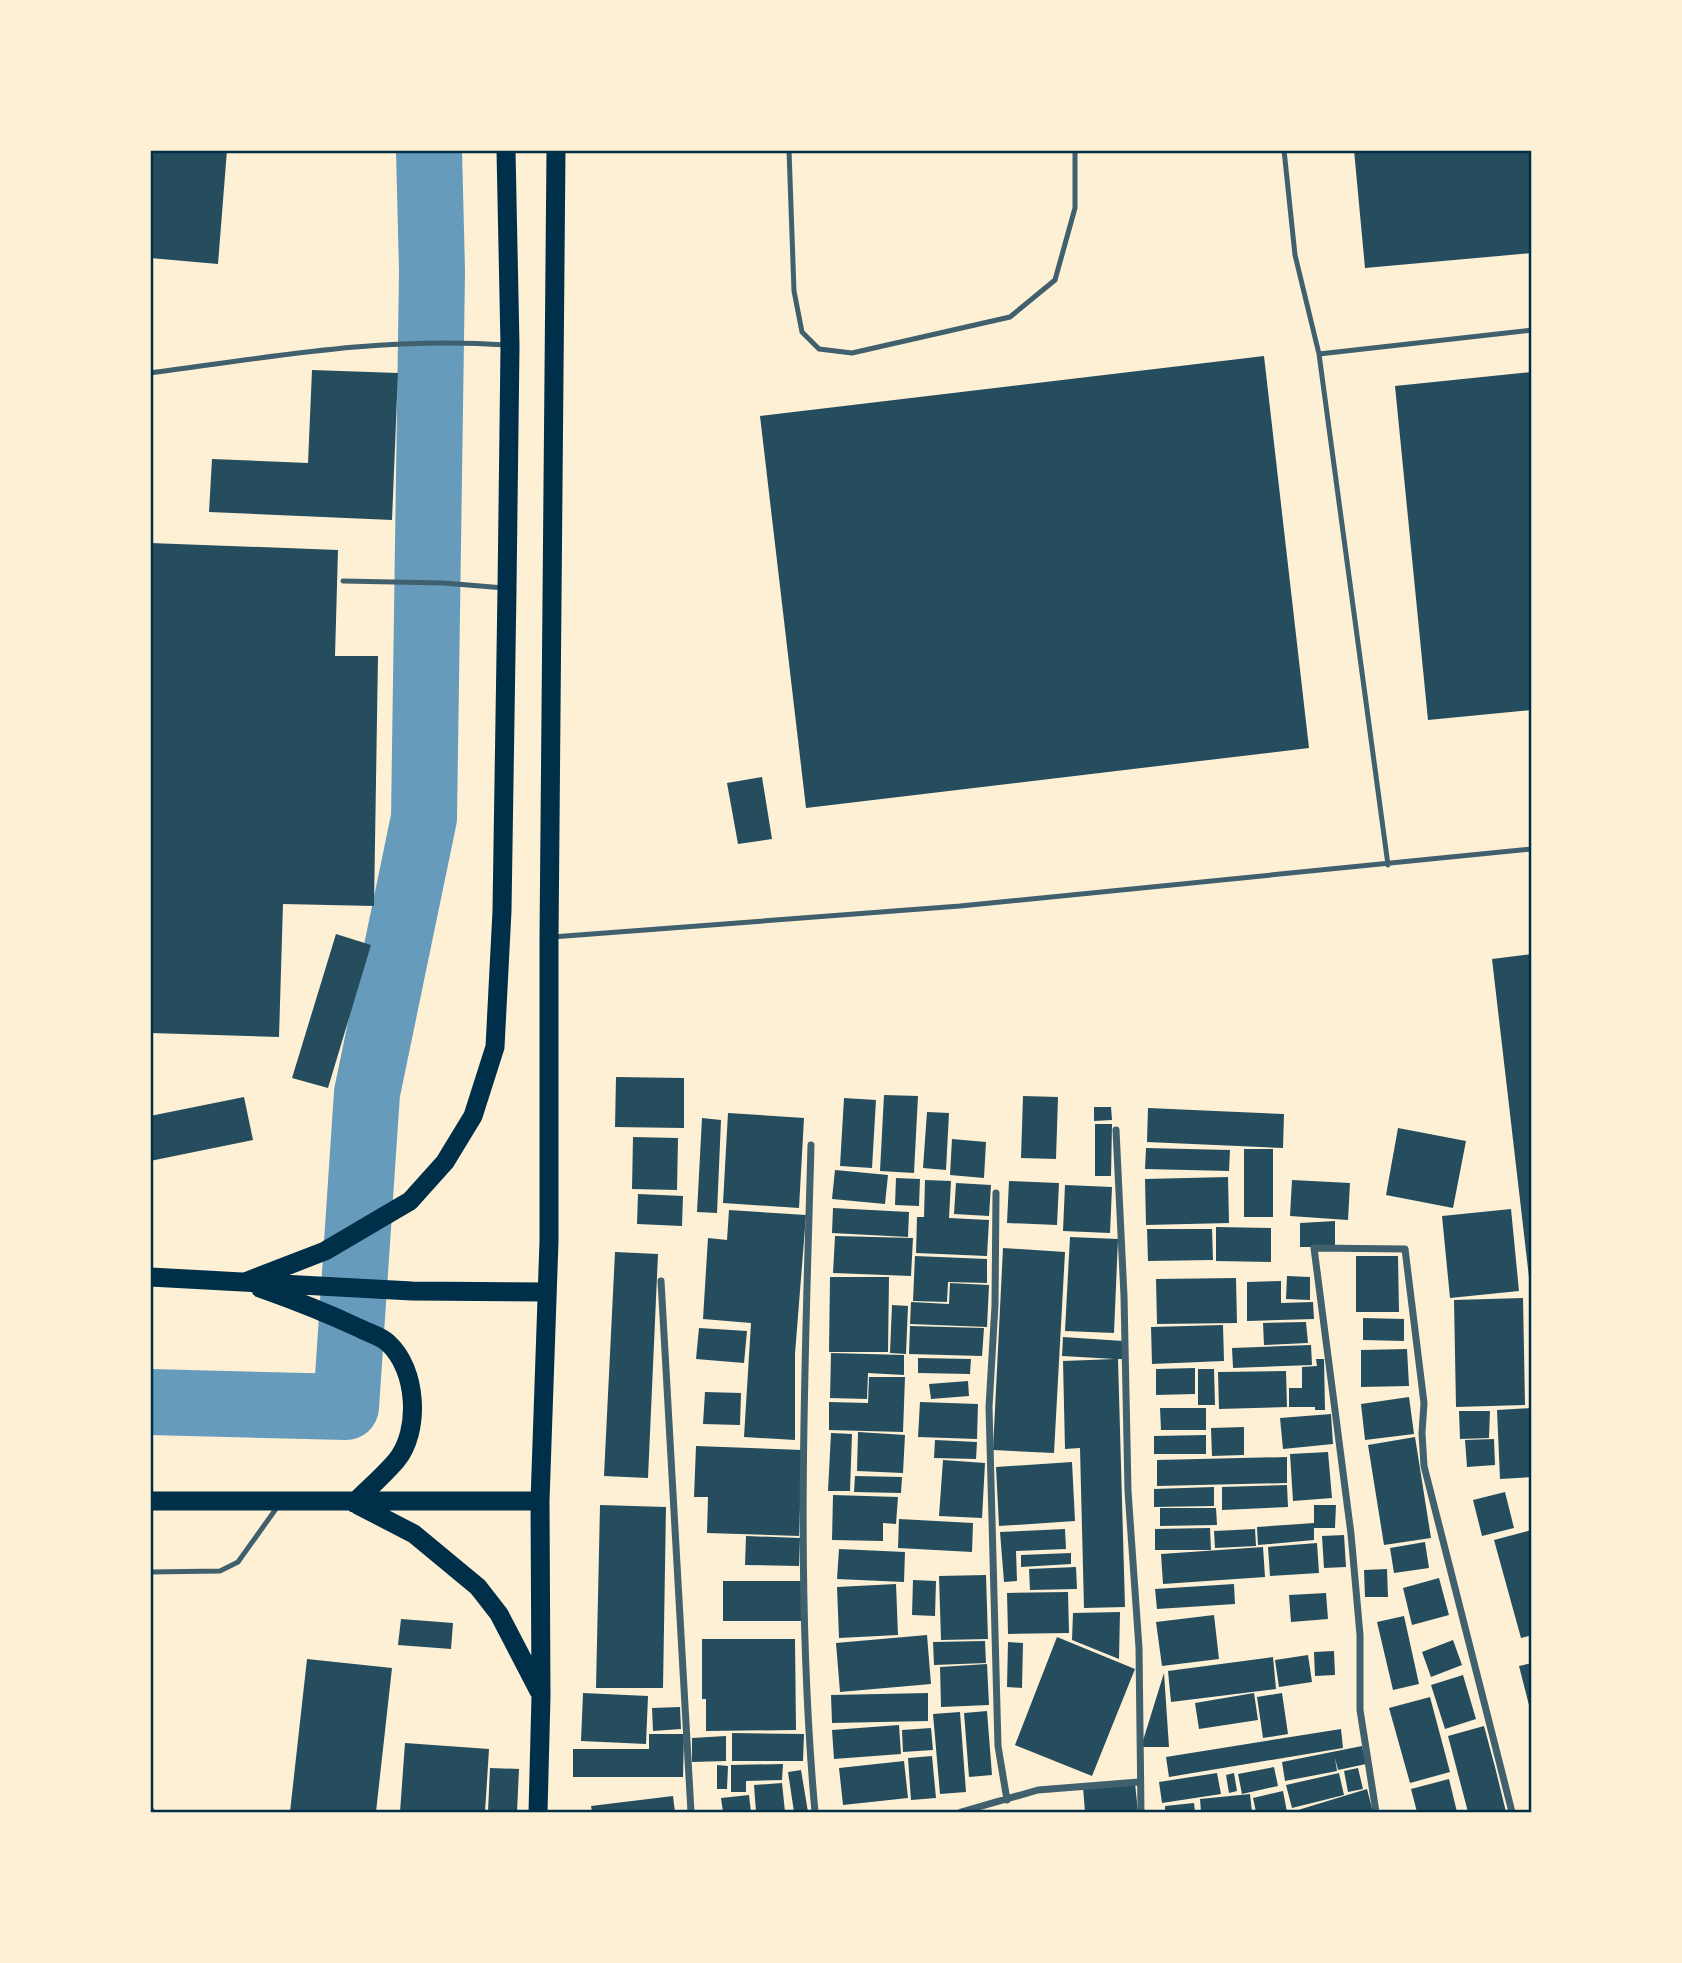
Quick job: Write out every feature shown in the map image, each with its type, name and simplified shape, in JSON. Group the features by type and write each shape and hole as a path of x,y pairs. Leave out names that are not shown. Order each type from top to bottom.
{"highway":[{"path":"245,1282 325,1251 410,1201 445,1162 473,1116 495,1047 502,897 510,346 506,150"},
{"path":"538,1812 541,1696 540,1501 549,1241 556,150"},
{"path":"150,1278 412,1291 546,1292"},
{"path":"245,1282 319,1310 386,1341 400,1357 410,1376 412,1399 409,1436 397,1460 354,1503"},
{"path":"150,1501 540,1501"},
{"path":"354,1503 414,1534 478,1587 499,1614 541,1696"}],"street":[{"path":"1116,1130 1124,1296 1128,1491 1139,1648 1141,1812"},
{"path":"811,1145 805,1346 805,1538 807,1719 816,1812"},
{"path":"996,1193 995,1305 989,1407 998,1746 1007,1800"},
{"path":"1376,1812 1360,1710 1360,1635 1351,1534 1314,1248 1405,1249 1424,1403 1424,1466 1511,1812"},
{"path":"661,1281 691,1812"},
{"path":"961,1812 1038,1790 1139,1782"}],"lane":[{"path":"789,150 794,291 802,332 819,349 852,353 1010,317 1055,280 1075,208 1075,150"},
{"path":"1284,150 1295,255 1319,354 1388,865"},
{"path":"1319,354 1531,330"},
{"path":"150,373 290,352 383,344 467,342 510,346"},
{"path":"343,581 444,583 507,589"},
{"path":"549,937 960,906 1531,849"},
{"path":"150,1572 220,1571 238,1562 279,1503"}],"building":[{"path":"150,150 227,150 218,264 150,258"},
{"path":"1354,150 1532,150 1532,253 1365,268"},
{"path":"1264,356 1309,748 806,808 760,416"},
{"path":"312,370 398,373 392,520 209,512 212,459 308,463"},
{"path":"1532,372 1532,710 1428,720 1395,386"},
{"path":"150,543 338,550 335,656 378,656 374,906 283,904 279,1037 150,1033"},
{"path":"762,777 772,839 738,844 727,783"},
{"path":"336,934 371,945 328,1088 292,1078"},
{"path":"1532,954 1532,1286 1530,1286 1492,959"},
{"path":"616,1077 684,1078 684,1128 615,1127"},
{"path":"884,1095 918,1096 914,1173 880,1171"},
{"path":"1023,1096 1058,1097 1056,1159 1021,1158"},
{"path":"244,1097 253,1140 150,1161 150,1116"},
{"path":"844,1098 876,1100 872,1168 840,1166"},
{"path":"1094,1107 1111,1107 1112,1120 1094,1121"},
{"path":"1148,1108 1284,1114 1283,1148 1147,1142"},
{"path":"927,1112 949,1113 946,1170 923,1168"},
{"path":"728,1113 804,1118 799,1208 723,1203"},
{"path":"702,1118 721,1120 717,1213 697,1212"},
{"path":"1095,1124 1112,1124 1111,1176 1095,1176"},
{"path":"1398,1128 1466,1141 1453,1208 1386,1195"},
{"path":"633,1137 678,1138 677,1190 632,1189"},
{"path":"952,1139 986,1142 984,1178 950,1175"},
{"path":"1146,1148 1230,1150 1229,1171 1145,1169"},
{"path":"1244,1149 1273,1149 1273,1217 1244,1217"},
{"path":"835,1170 888,1175 885,1204 832,1199"},
{"path":"1228,1177 1229,1223 1146,1225 1145,1179"},
{"path":"896,1178 920,1179 919,1206 895,1205"},
{"path":"925,1180 951,1181 949,1218 989,1220 987,1256 916,1253 917,1217 924,1217"},
{"path":"1292,1180 1350,1183 1348,1220 1290,1216"},
{"path":"1009,1181 1059,1183 1057,1225 1007,1223"},
{"path":"956,1183 991,1185 989,1216 954,1214"},
{"path":"1065,1185 1112,1187 1110,1233 1063,1231"},
{"path":"638,1194 683,1196 682,1226 637,1224"},
{"path":"833,1208 909,1212 908,1237 832,1233"},
{"path":"1511,1209 1519,1291 1450,1298 1442,1216"},
{"path":"729,1210 806,1215 795,1354 795,1440 744,1437 751,1323 703,1319 708,1238 727,1240"},
{"path":"1335,1221 1335,1247 1300,1247 1300,1223"},
{"path":"1216,1227 1271,1228 1271,1262 1216,1261"},
{"path":"1147,1229 1212,1229 1213,1260 1148,1261"},
{"path":"835,1236 913,1238 911,1276 833,1273"},
{"path":"1070,1237 1118,1239 1114,1333 1065,1331"},
{"path":"1003,1248 1065,1252 1054,1453 993,1450"},
{"path":"615,1252 658,1254 648,1478 604,1476"},
{"path":"915,1256 987,1259 987,1283 948,1282 947,1302 913,1301"},
{"path":"1356,1256 1398,1256 1399,1312 1356,1312"},
{"path":"1287,1276 1310,1277 1310,1300 1286,1299"},
{"path":"830,1277 889,1277 888,1352 829,1352"},
{"path":"1236,1278 1237,1323 1157,1324 1156,1279"},
{"path":"1281,1281 1281,1303 1313,1302 1314,1319 1247,1321 1247,1282"},
{"path":"950,1283 989,1285 987,1327 910,1324 911,1302 949,1304"},
{"path":"1523,1298 1525,1405 1456,1407 1454,1300"},
{"path":"892,1305 908,1306 906,1354 890,1353"},
{"path":"1363,1318 1404,1319 1404,1341 1363,1340"},
{"path":"1306,1322 1308,1343 1264,1345 1263,1323"},
{"path":"1223,1325 1224,1361 1152,1364 1151,1327"},
{"path":"910,1326 984,1328 982,1356 909,1354"},
{"path":"699,1328 747,1331 744,1363 696,1359"},
{"path":"1063,1337 1123,1341 1122,1359 1118,1359 1125,1607 1084,1608 1080,1448 1065,1449 1063,1361 1115,1359 1062,1356"},
{"path":"1311,1345 1312,1365 1233,1368 1232,1348"},
{"path":"1407,1349 1409,1386 1361,1387 1361,1350"},
{"path":"831,1353 904,1355 904,1375 868,1373 867,1399 830,1398"},
{"path":"918,1358 971,1359 970,1374 918,1373"},
{"path":"1316,1359 1324,1359 1325,1410 1315,1410 1315,1407 1289,1407 1289,1388 1302,1388 1302,1367 1317,1366"},
{"path":"1195,1368 1195,1394 1156,1395 1156,1369"},
{"path":"1198,1369 1214,1369 1215,1405 1198,1405"},
{"path":"1286,1371 1287,1407 1219,1409 1218,1372"},
{"path":"869,1377 905,1377 903,1432 829,1430 829,1402 868,1403"},
{"path":"968,1381 969,1396 931,1399 929,1384"},
{"path":"705,1392 741,1393 740,1425 703,1424"},
{"path":"1409,1397 1414,1434 1365,1440 1361,1404"},
{"path":"920,1402 978,1404 977,1439 918,1437"},
{"path":"1160,1408 1206,1408 1206,1430 1161,1430"},
{"path":"1531,1408 1532,1477 1500,1479 1497,1410"},
{"path":"1459,1411 1490,1411 1489,1438 1460,1439"},
{"path":"1331,1414 1333,1444 1283,1449 1280,1418"},
{"path":"1244,1427 1244,1455 1212,1456 1211,1428"},
{"path":"858,1432 905,1435 903,1473 857,1471"},
{"path":"831,1433 852,1434 850,1491 828,1491"},
{"path":"1206,1435 1206,1454 1154,1454 1154,1436"},
{"path":"1415,1437 1431,1538 1384,1545 1368,1445"},
{"path":"1494,1439 1495,1465 1467,1467 1465,1440"},
{"path":"935,1440 977,1442 976,1459 934,1458"},
{"path":"696,1446 802,1450 799,1536 707,1533 708,1497 694,1497"},
{"path":"1328,1452 1332,1498 1293,1501 1290,1454"},
{"path":"1287,1457 1287,1483 1157,1486 1157,1460"},
{"path":"943,1460 985,1463 982,1518 939,1516"},
{"path":"1072,1462 1075,1521 999,1526 996,1467"},
{"path":"855,1476 902,1477 901,1493 854,1492"},
{"path":"1287,1485 1288,1507 1222,1510 1222,1487"},
{"path":"1214,1487 1214,1506 1154,1507 1154,1489"},
{"path":"1505,1492 1514,1528 1482,1536 1473,1500"},
{"path":"833,1495 898,1497 896,1524 883,1523 883,1541 832,1540"},
{"path":"600,1505 666,1507 663,1688 596,1688"},
{"path":"1314,1505 1336,1505 1335,1528 1314,1528 1314,1540 1258,1545 1257,1527 1314,1523"},
{"path":"1160,1508 1216,1508 1217,1525 1160,1526"},
{"path":"899,1519 973,1523 972,1552 898,1548"},
{"path":"1210,1528 1211,1550 1155,1550 1155,1529"},
{"path":"1065,1529 1066,1549 1016,1551 1017,1581 1004,1582 1000,1532"},
{"path":"1255,1529 1256,1546 1215,1548 1214,1531"},
{"path":"1532,1530 1532,1635 1521,1638 1494,1540"},
{"path":"1344,1535 1346,1567 1324,1568 1322,1536"},
{"path":"746,1536 800,1538 799,1566 745,1565"},
{"path":"1425,1542 1429,1568 1394,1573 1390,1548"},
{"path":"1317,1543 1319,1573 1270,1576 1268,1547"},
{"path":"1263,1547 1265,1577 1163,1584 1161,1554"},
{"path":"839,1549 905,1552 904,1582 837,1579"},
{"path":"1071,1553 1071,1564 1021,1567 1021,1555"},
{"path":"1076,1567 1077,1589 1030,1590 1029,1569"},
{"path":"1387,1569 1388,1597 1365,1597 1364,1570"},
{"path":"986,1575 988,1639 941,1640 939,1576"},
{"path":"1439,1578 1449,1615 1412,1625 1403,1588"},
{"path":"913,1580 936,1581 935,1616 912,1615"},
{"path":"723,1581 805,1581 805,1621 723,1621"},
{"path":"896,1584 898,1635 839,1638 837,1587"},
{"path":"1234,1584 1235,1604 1157,1609 1155,1589"},
{"path":"1068,1592 1069,1633 1008,1634 1007,1593"},
{"path":"1326,1593 1328,1619 1291,1622 1289,1595"},
{"path":"1120,1612 1119,1659 1072,1640 1073,1613"},
{"path":"1214,1615 1219,1659 1162,1666 1156,1622"},
{"path":"1404,1616 1419,1684 1393,1690 1377,1622"},
{"path":"401,1619 453,1623 451,1649 398,1645"},
{"path":"927,1635 931,1684 840,1692 836,1643"},
{"path":"1057,1637 1135,1669 1092,1776 1015,1745"},
{"path":"702,1639 795,1639 796,1730 706,1731 706,1699 702,1699"},
{"path":"1453,1640 1462,1665 1431,1677 1422,1652"},
{"path":"985,1641 986,1663 934,1665 933,1642"},
{"path":"1008,1642 1023,1643 1022,1688 1007,1687"},
{"path":"1334,1651 1335,1675 1315,1676 1314,1652"},
{"path":"1308,1655 1312,1682 1279,1687 1275,1660"},
{"path":"1273,1657 1276,1689 1171,1702 1168,1671"},
{"path":"307,1659 392,1668 376,1812 290,1812"},
{"path":"1532,1663 1532,1713 1531,1713 1519,1666"},
{"path":"987,1664 989,1705 941,1707 940,1667"},
{"path":"1164,1673 1169,1747 1141,1747"},
{"path":"1463,1675 1476,1719 1445,1729 1431,1685"},
{"path":"583,1693 648,1696 646,1744 581,1741"},
{"path":"928,1693 928,1721 832,1723 831,1695"},
{"path":"1254,1693 1258,1720 1199,1729 1195,1703"},
{"path":"1282,1693 1288,1734 1263,1738 1257,1697"},
{"path":"1430,1697 1450,1772 1410,1783 1389,1708"},
{"path":"680,1707 681,1729 653,1731 652,1708"},
{"path":"987,1711 992,1775 969,1777 964,1713"},
{"path":"960,1712 966,1792 940,1794 933,1714"},
{"path":"899,1725 901,1754 834,1759 832,1730"},
{"path":"1484,1726 1506,1812 1468,1812 1448,1736"},
{"path":"931,1728 933,1750 903,1752 902,1730"},
{"path":"1341,1729 1343,1748 1169,1777 1166,1757"},
{"path":"732,1733 804,1734 803,1761 732,1761"},
{"path":"649,1734 684,1734 683,1777 573,1777 573,1749 649,1749"},
{"path":"726,1736 726,1761 692,1762 692,1738"},
{"path":"405,1743 489,1749 485,1812 400,1812"},
{"path":"1362,1746 1366,1764 1338,1770 1335,1758 1337,1771 1285,1781 1282,1762"},
{"path":"932,1756 936,1798 911,1800 908,1758"},
{"path":"904,1761 908,1798 843,1805 839,1768"},
{"path":"783,1764 782,1780 746,1781 746,1792 731,1792 731,1765"},
{"path":"717,1765 728,1766 727,1789 717,1789"},
{"path":"1274,1767 1278,1786 1242,1794 1238,1774"},
{"path":"490,1768 519,1769 517,1812 488,1812"},
{"path":"1358,1768 1363,1789 1348,1792 1344,1771"},
{"path":"801,1770 808,1812 794,1812 788,1772"},
{"path":"1217,1773 1221,1794 1162,1803 1159,1782"},
{"path":"1234,1773 1237,1791 1229,1793 1226,1775"},
{"path":"1339,1773 1344,1795 1292,1808 1286,1785"},
{"path":"1449,1779 1457,1812 1417,1812 1411,1789"},
{"path":"782,1783 785,1812 756,1812 754,1785"},
{"path":"1135,1783 1138,1812 1085,1812 1083,1787"},
{"path":"1367,1789 1373,1812 1298,1810"},
{"path":"1283,1791 1287,1812 1256,1812 1253,1798"},
{"path":"1250,1794 1252,1812 1201,1812 1200,1799"},
{"path":"749,1795 751,1812 723,1812 721,1798"},
{"path":"673,1796 675,1812 592,1812 591,1806"},
{"path":"1194,1803 1195,1812 1165,1812 1165,1806"}],"waterway":[{"path":"150,1402 346,1407 367,1093 424,818 432,271 429,150"}]}
